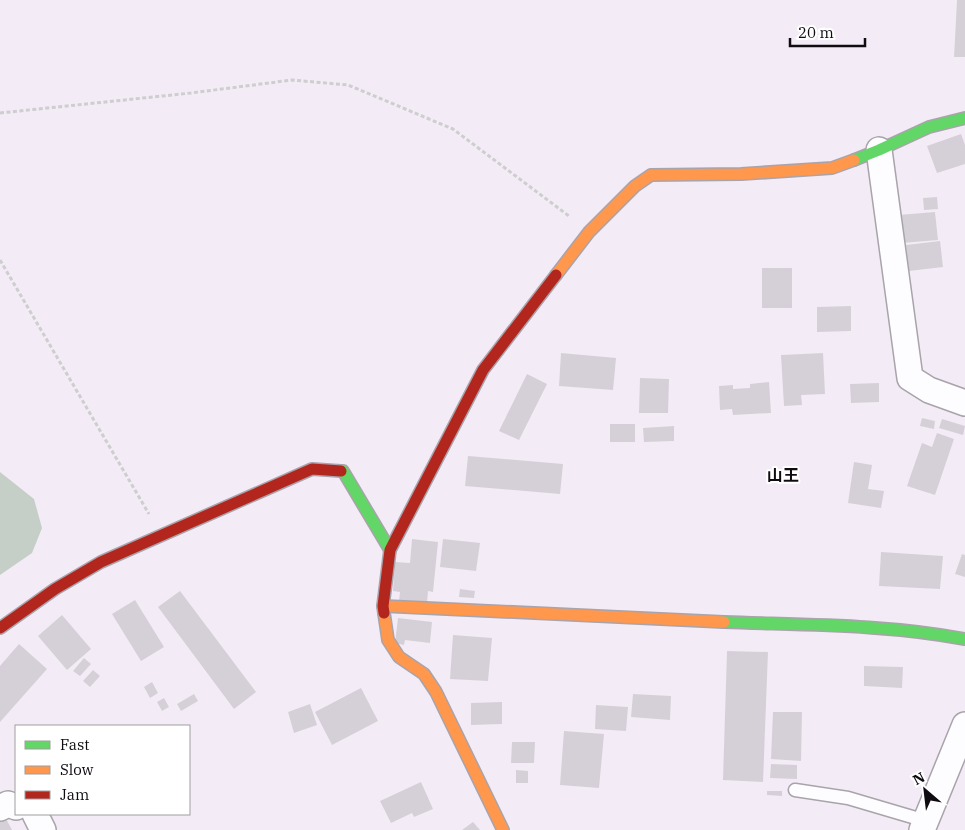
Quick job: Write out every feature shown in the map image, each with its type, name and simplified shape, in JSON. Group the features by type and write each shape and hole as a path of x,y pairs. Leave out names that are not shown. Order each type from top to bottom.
{"street":[{"path":"503,830 436,692 424,674 399,657 388,640 383,606 390,550 483,370 589,232 635,186 651,175 742,174 832,168 879,150 929,127 965,118"},
{"path":"879,150 910,378 929,390 965,403"},
{"path":"0,628 55,589 101,562 312,469 344,471 390,550"},
{"path":"383,606 710,622 880,628 946,635 965,639"},
{"path":"924,825 965,725"},
{"path":"0,808 8,804 15,807"},
{"path":"36,815 44,830"}],"lane":[{"path":"795,790 848,798 924,825"}],"path":[{"path":"0,113 191,93 292,80 348,85 453,129 589,232"},
{"path":"0,260 161,535"}],"shaded area":[{"path":"0,472 34,499 42,528 32,553 0,575"}],"building":[{"path":"957,0 965,0 965,57 954,57"},
{"path":"961,134 965,145 965,164 937,173 927,146"},
{"path":"937,197 938,209 924,210 923,198"},
{"path":"935,212 938,240 902,243 899,215"},
{"path":"940,241 943,267 909,271 906,245"},
{"path":"762,268 792,268 792,308 762,308"},
{"path":"851,306 851,331 817,332 817,307"},
{"path":"561,353 616,358 613,390 559,386"},
{"path":"823,353 825,394 801,395 802,405 784,406 781,355"},
{"path":"527,374 547,384 519,440 499,431"},
{"path":"640,378 669,379 668,413 639,413"},
{"path":"769,382 771,413 733,415 732,409 720,410 719,386 733,385 733,389 750,388 750,384"},
{"path":"879,383 879,402 851,403 850,384"},
{"path":"922,418 935,421 934,429 920,426"},
{"path":"942,419 965,426 963,435 939,428"},
{"path":"610,424 635,424 635,442 610,442"},
{"path":"674,426 674,441 644,442 643,428"},
{"path":"937,433 954,439 935,495 907,486 922,443 932,447"},
{"path":"468,456 563,464 560,494 465,486"},
{"path":"854,462 872,465 868,489 884,491 881,508 848,503"},
{"path":"412,539 438,542 433,592 428,591 427,603 399,601 400,592 393,591 395,562 410,563"},
{"path":"443,539 480,543 476,571 440,567"},
{"path":"881,552 943,556 940,589 879,586"},
{"path":"962,554 965,555 965,577 955,574"},
{"path":"460,589 475,591 474,598 459,597"},
{"path":"180,591 256,692 234,709 158,607"},
{"path":"135,600 164,647 141,661 112,614"},
{"path":"62,615 91,649 67,670 38,636"},
{"path":"398,618 432,622 430,643 405,640 404,645 395,643"},
{"path":"453,635 492,638 488,681 450,679"},
{"path":"19,644 47,669 0,722 0,666"},
{"path":"727,651 768,652 763,782 723,780"},
{"path":"84,658 91,664 80,676 73,671"},
{"path":"864,666 903,667 902,688 864,686"},
{"path":"93,670 100,676 90,687 83,681"},
{"path":"152,682 158,693 150,698 144,687"},
{"path":"361,688 378,721 332,745 315,712"},
{"path":"194,694 198,701 181,711 177,704"},
{"path":"633,694 671,696 670,720 631,717"},
{"path":"164,698 169,707 162,711 157,702"},
{"path":"502,702 502,724 471,725 471,703"},
{"path":"310,704 317,725 294,733 288,712"},
{"path":"596,705 628,707 626,731 595,729"},
{"path":"773,712 802,712 801,761 771,759"},
{"path":"564,731 604,734 599,788 560,785"},
{"path":"512,742 535,742 534,763 511,763"},
{"path":"771,764 797,765 797,779 770,778"},
{"path":"516,770 528,771 528,783 516,783"},
{"path":"421,782 433,809 414,817 412,813 391,823 380,801"},
{"path":"767,791 782,791 782,796 767,795"},
{"path":"3,813 12,830 0,830 0,815"},
{"path":"473,822 480,830 462,830"}],"traffic: fast":[{"path":"854,160 929,127 965,118"},
{"path":"341,471 343,471 390,550"},
{"path":"724,622 905,630 965,639"}],"traffic: slow":[{"path":"556,275 589,232 635,186 651,175 741,174 832,168 854,160"},
{"path":"383,606 724,622"},
{"path":"384,613 388,640 399,657 424,674 436,692 503,830"}],"traffic: jam":[{"path":"384,613 383,606 390,550 483,370 556,275"},
{"path":"0,628 55,589 101,562 312,469 341,471"}],"district":[{"name":"山王","path":"783,475"}]}
